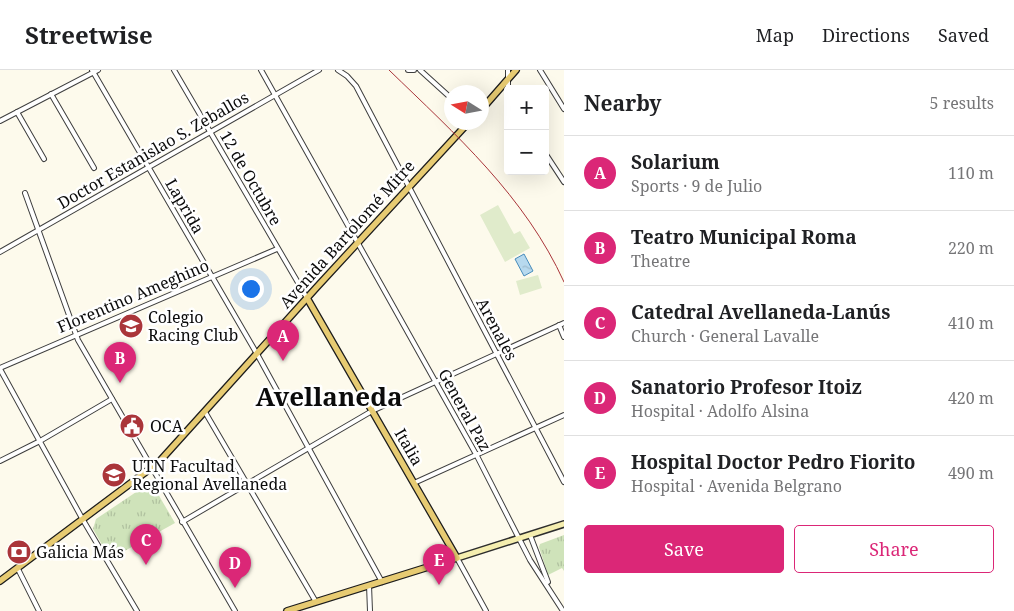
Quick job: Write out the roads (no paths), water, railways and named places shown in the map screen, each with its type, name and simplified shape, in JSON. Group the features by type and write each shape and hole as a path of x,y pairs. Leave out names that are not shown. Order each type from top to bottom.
{"main road":[{"path":"489,101 516,70"},
{"name":"Avenida Bartolomé Mitre","path":"0,581 152,469 462,130"},
{"name":"Italia","path":"307,298 457,558"},
{"path":"287,611 564,524"}],"street":[{"path":"0,121 92,71 98,70"},
{"name":"12 de Octubre","path":"174,70 307,298"},
{"name":"General Paz","path":"261,70 477,456 533,564 551,588"},
{"name":"Doctor Estanislao S. Zeballos","path":"0,252 319,70"},
{"name":"Arenales","path":"338,70 356,86 564,482"},
{"path":"408,70 414,70"},
{"path":"420,70 444,92"},
{"path":"508,70 508,85"},
{"path":"540,70 564,109"},
{"name":"Laprida","path":"92,71 257,354 382,582"},
{"path":"51,94 94,168"},
{"path":"17,112 44,159"},
{"path":"549,159 564,182"},
{"path":"25,193 75,334 235,611"},
{"name":"Florentino Ameghino","path":"0,369 75,334 278,249"},
{"path":"182,522 308,446 372,411 434,380 564,323"},
{"path":"559,325 564,337"},
{"path":"0,369 82,520 137,611"},
{"path":"0,461 40,441 112,399"},
{"path":"205,412 316,602"},
{"path":"414,483 564,415"},
{"name":"General Paz","path":"530,535 551,588 563,611"},
{"name":"Italia","path":"457,558 486,611"},
{"path":"18,569 39,611"},
{"path":"369,586 370,611"}],"water":[{"path":"524,254 533,271 524,276 515,259"}],"railway":[{"path":"389,70 464,143 509,194 530,222 564,282"}],"place":[{"name":"Colegio Racing Club","path":"131,326"},
{"name":"Solarium","path":"283,361"},
{"name":"Teatro Municipal Roma","path":"120,383"},
{"name":"OCA","path":"132,426"},
{"name":"UTN Facultad Regional Avellaneda","path":"114,475"},
{"name":"Galicia Más","path":"19,552"},
{"name":"Catedral Avellaneda-Lanús","path":"146,565"},
{"name":"Hospital Doctor Pedro Fiorito","path":"439,585"},
{"name":"Sanatorio Profesor Itoiz","path":"235,588"}],"district":[{"name":"Avellaneda","path":"329,396"}]}
